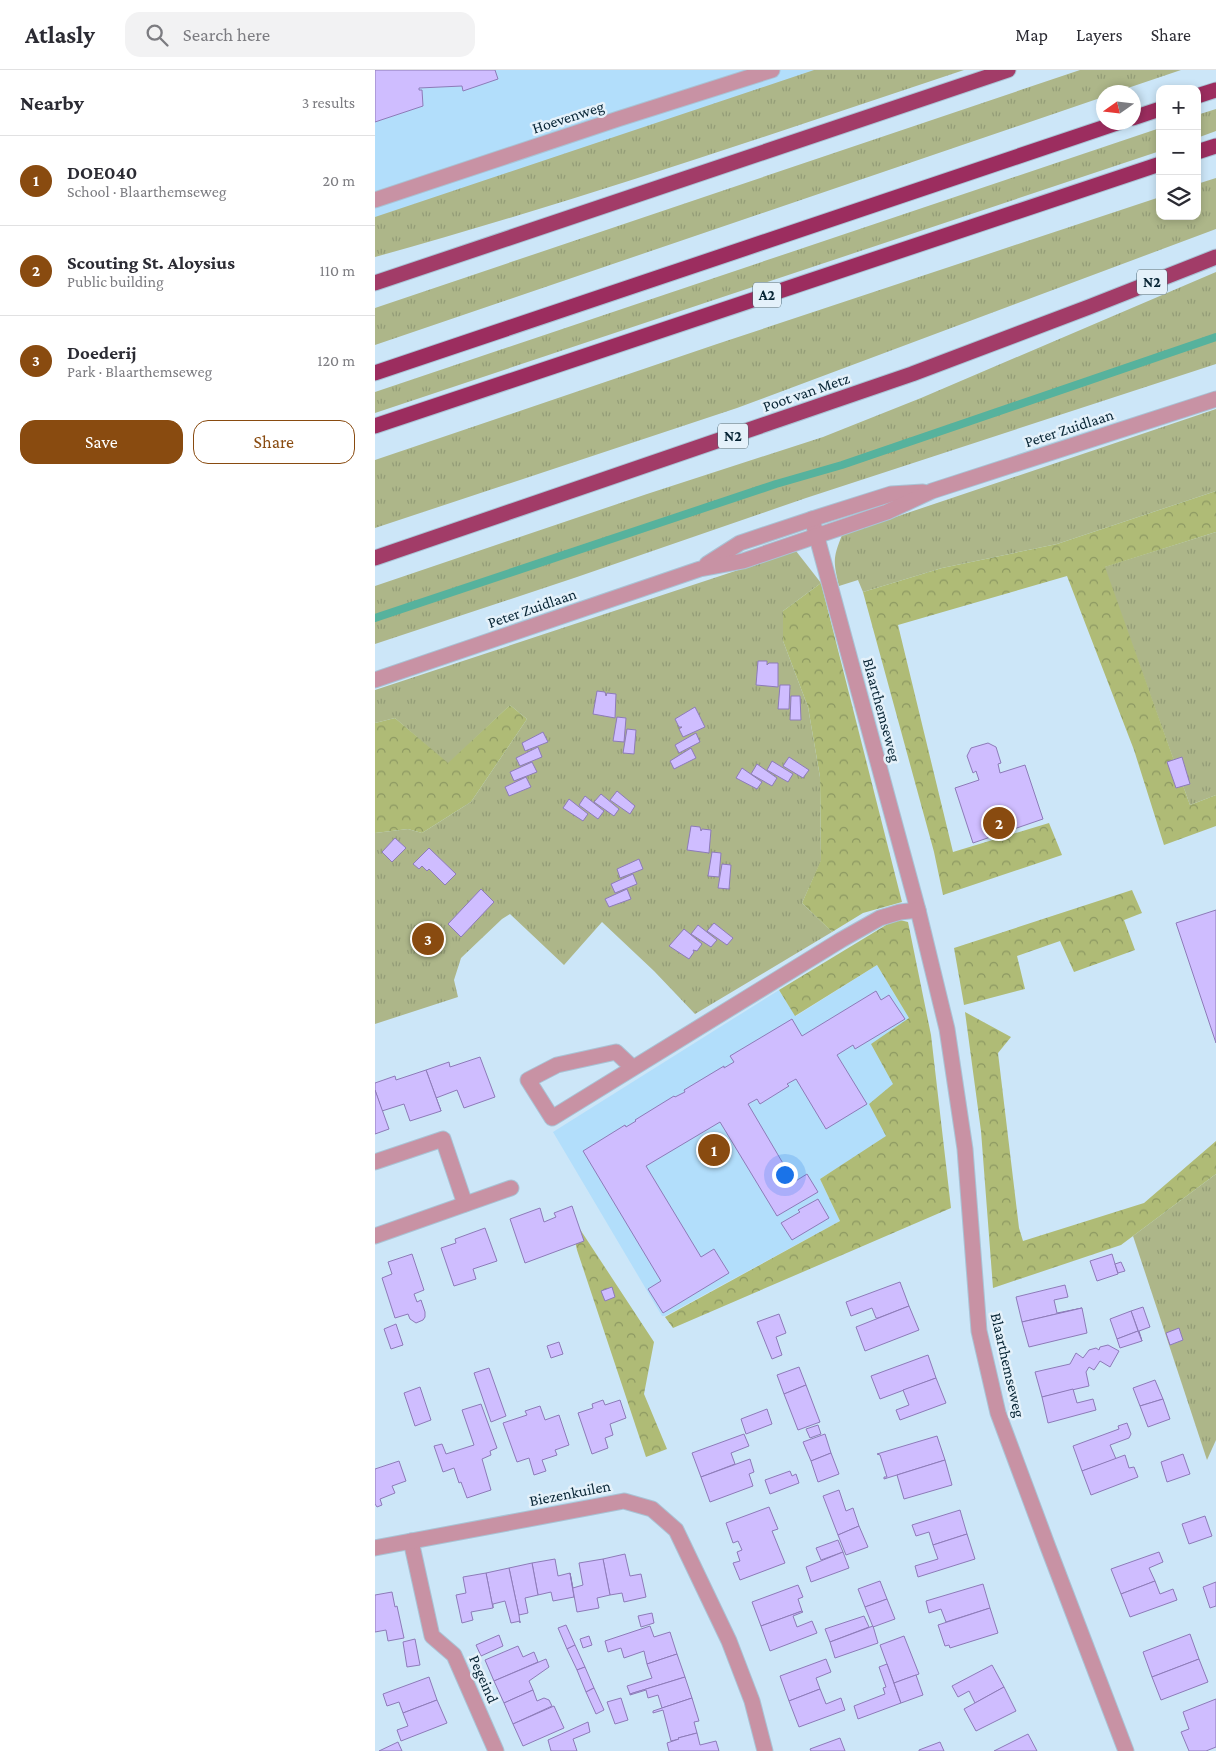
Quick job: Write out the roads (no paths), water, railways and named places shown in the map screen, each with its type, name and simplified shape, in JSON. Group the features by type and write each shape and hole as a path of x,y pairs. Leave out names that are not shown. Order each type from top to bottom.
{"highway":[{"path":"375,282 1008,70"},
{"path":"1201,95 1216,90"},
{"path":"1141,115 1156,110"},
{"path":"375,373 1096,130"},
{"path":"1201,151 1216,146"},
{"name":"A2","path":"375,426 1156,165"},
{"name":"Poot van Metz","path":"375,558 912,374 1089,308 1216,257"}],"street":[{"name":"Hoevenweg","path":"375,200 599,125 772,70"},
{"name":"Peter Zuidlaan","path":"375,680 700,569 743,561 887,512 932,491 1216,398"},
{"name":"Peter Zuidlaan","path":"700,569 741,543 812,519 891,494 932,491"},
{"name":"Blaarthemseweg","path":"812,519 918,910 947,1029 965,1148 979,1331 998,1413 1125,1751"},
{"path":"633,1068 616,1052 557,1064 528,1080 552,1118 841,940 880,918 900,912 918,910"},
{"path":"375,1162 443,1139 465,1204"},
{"path":"375,1236 511,1188"},
{"name":"Biezenkuilen","path":"375,1548 624,1501 652,1509 676,1530 729,1641 752,1701 765,1751"},
{"name":"Pegeind","path":"411,1541 432,1636 454,1655 496,1751"}],"waterway":[{"path":"375,618 776,484 842,465 1216,337"}],"place":[{"name":"Scouting St. Aloysius","path":"999,823"},
{"name":"Doederij","path":"428,939"},
{"name":"DOE040","path":"714,1150"}]}
